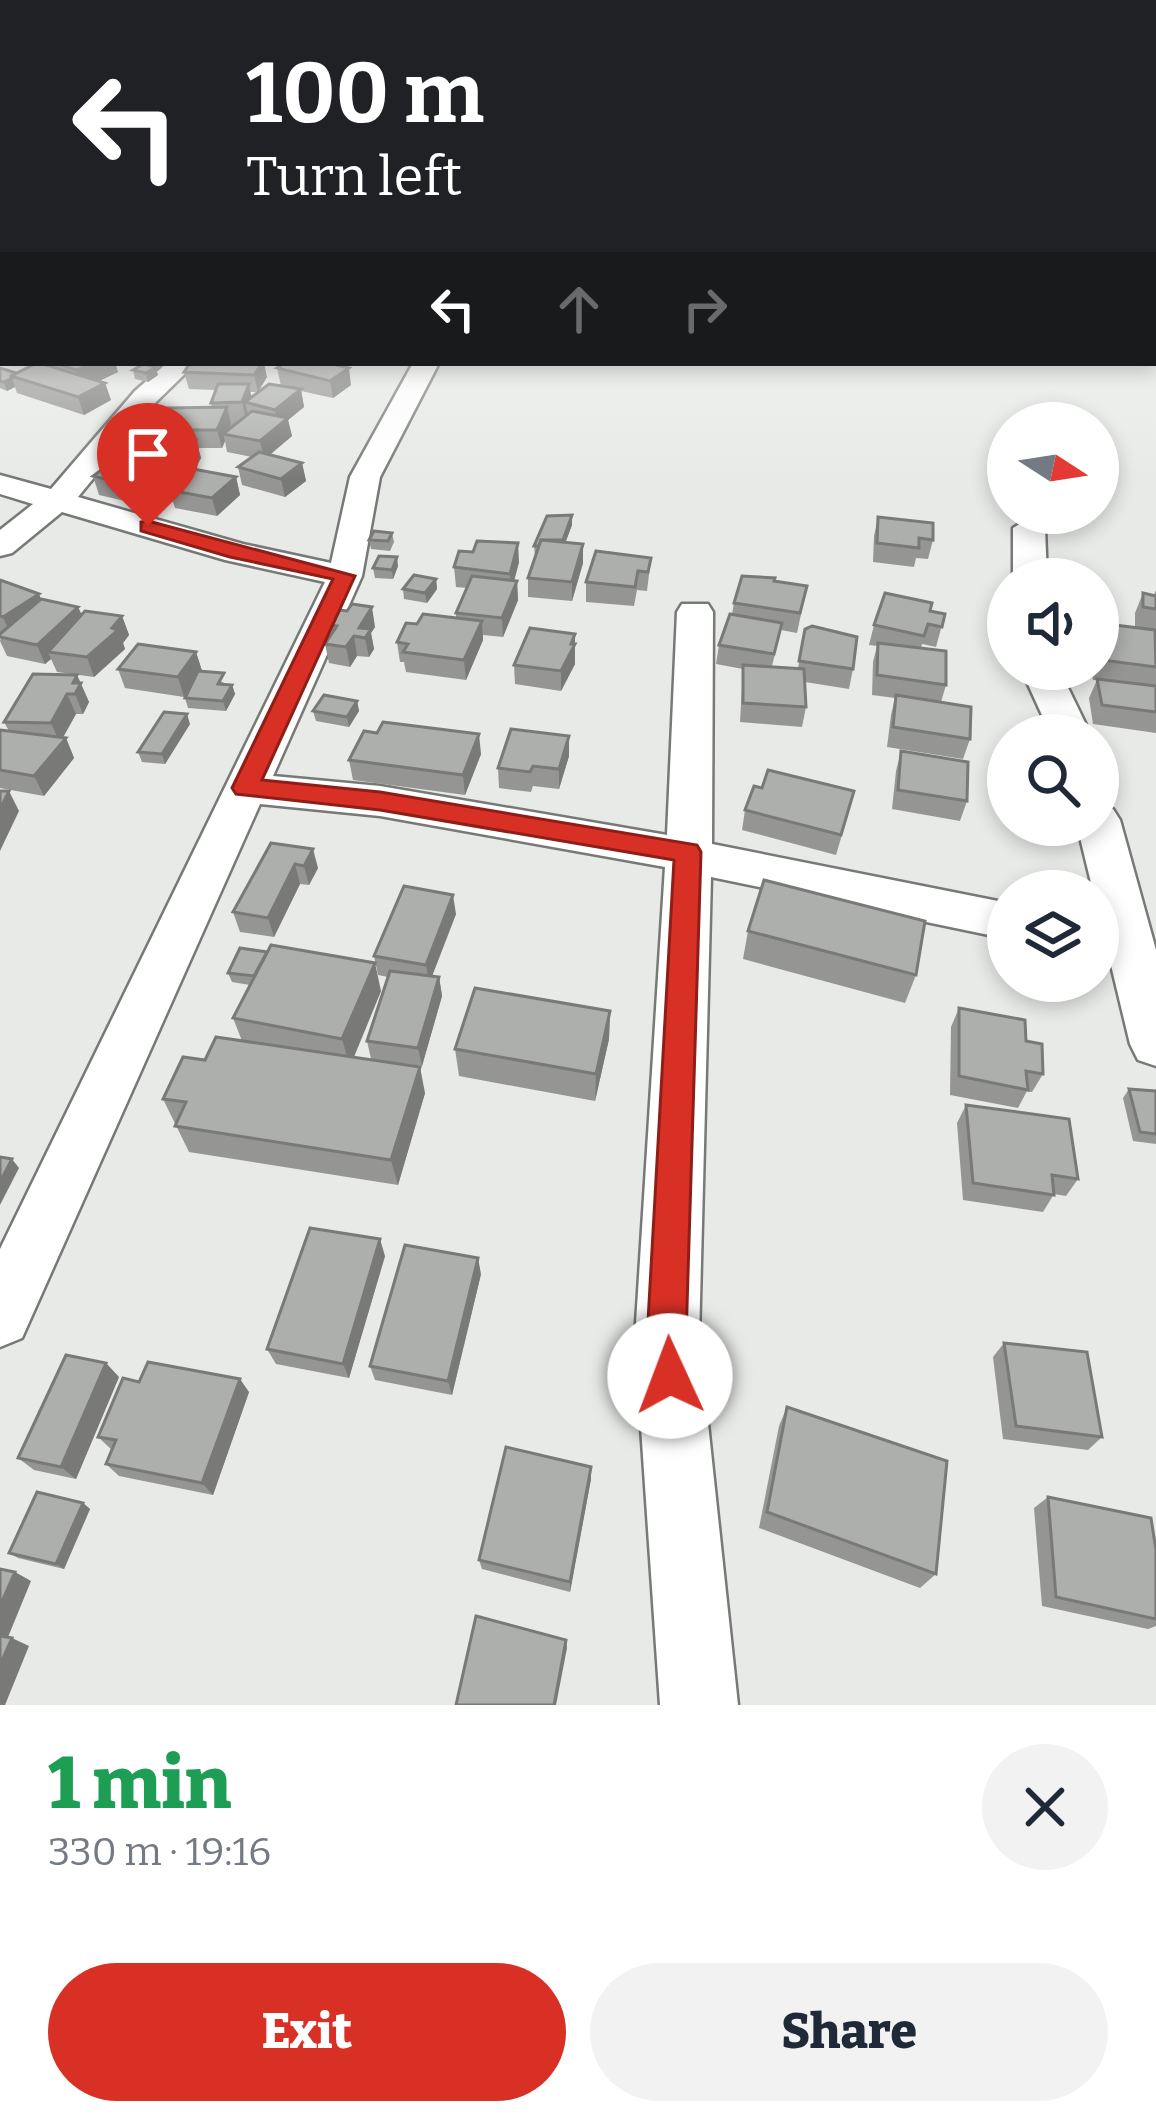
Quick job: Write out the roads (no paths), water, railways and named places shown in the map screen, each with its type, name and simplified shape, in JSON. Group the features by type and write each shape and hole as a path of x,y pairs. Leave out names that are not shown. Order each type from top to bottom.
{"street":[{"path":"0,546 58,500 145,398 180,366"},
{"path":"0,1316 345,576 365,477 423,366"},
{"path":"0,484 237,553 345,576"},
{"path":"695,612 667,1339 699,1705"},
{"path":"245,788 380,801 688,852 776,877 987,917"},
{"path":"1104,846 1156,1044"}]}
